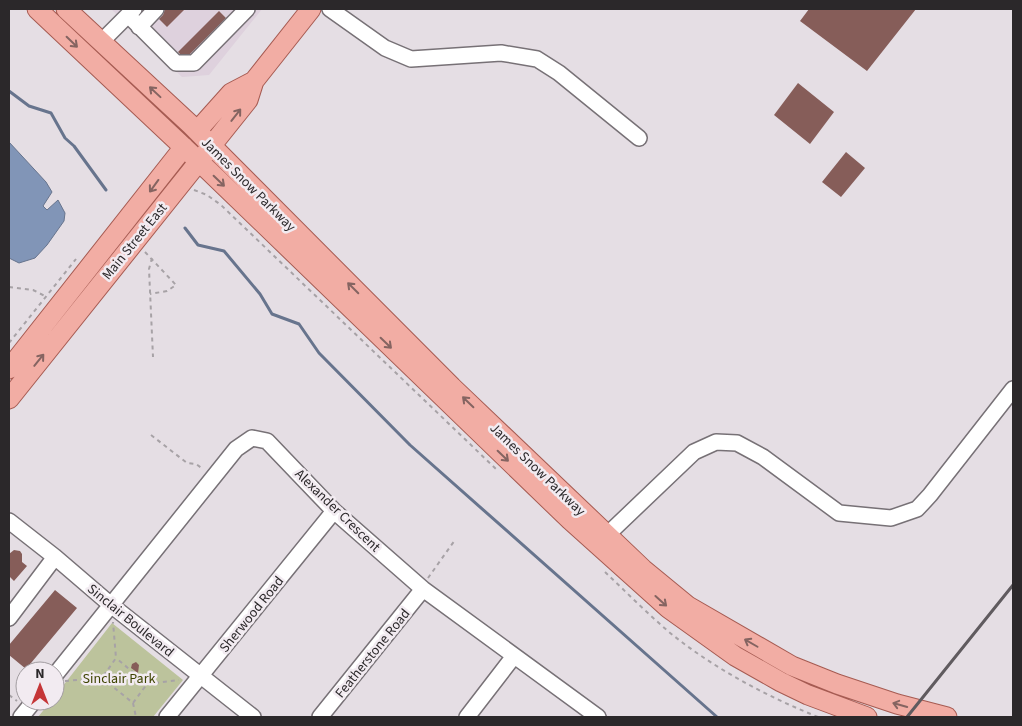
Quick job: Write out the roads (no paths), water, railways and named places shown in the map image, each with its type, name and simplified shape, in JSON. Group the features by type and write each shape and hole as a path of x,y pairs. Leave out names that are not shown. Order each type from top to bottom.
{"main road":[{"name":"James Snow Parkway","path":"37,9 199,161 570,520 668,608 735,656 781,682 808,695 867,717"},
{"name":"James Snow Parkway","path":"66,9 194,128 452,388 643,569 688,606 792,666 837,684 897,704 947,717"},
{"name":"Main Street East","path":"9,398 248,100 254,81 311,9"},
{"name":"Main Street East","path":"194,128 231,93 254,81"},
{"name":"Main Street East","path":"9,369 184,147"}],"street":[{"path":"139,27 156,9"},
{"path":"101,42 131,12 139,27 176,63 194,64 247,9"},
{"path":"330,9 386,48 411,59 501,52 537,59 559,73 639,138"},
{"name":"Main Street East","path":"184,147 194,128"},
{"path":"607,535 694,452 716,442 737,444 763,457 839,512 891,518 900,515 917,508 930,495 1013,389"},
{"name":"Alexander Crescent","path":"65,671 111,605 213,477 236,449 252,438 266,441 334,510 423,589 598,717"},
{"name":"Sherwood Road","path":"167,717 334,510"},
{"name":"Sinclair Boulevard","path":"9,521 111,605 253,717"},
{"path":"10,615 55,557"},
{"name":"Featherstone Road","path":"320,717 423,589"},
{"path":"467,717 514,656"}],"water":[{"path":"9,142 46,182 52,192 43,206 47,210 58,200 65,213 64,221 47,245 35,258 19,263 9,258"}],"waterway":[{"path":"9,91 29,106 51,113 65,138 74,146 106,190"},
{"path":"185,228 198,245 224,251 260,294 272,314 299,324 319,353 410,445 717,717"}],"railway":[{"path":"907,717 1013,585"}],"park label":[{"name":"Sinclair Park","path":"119,678"}]}
